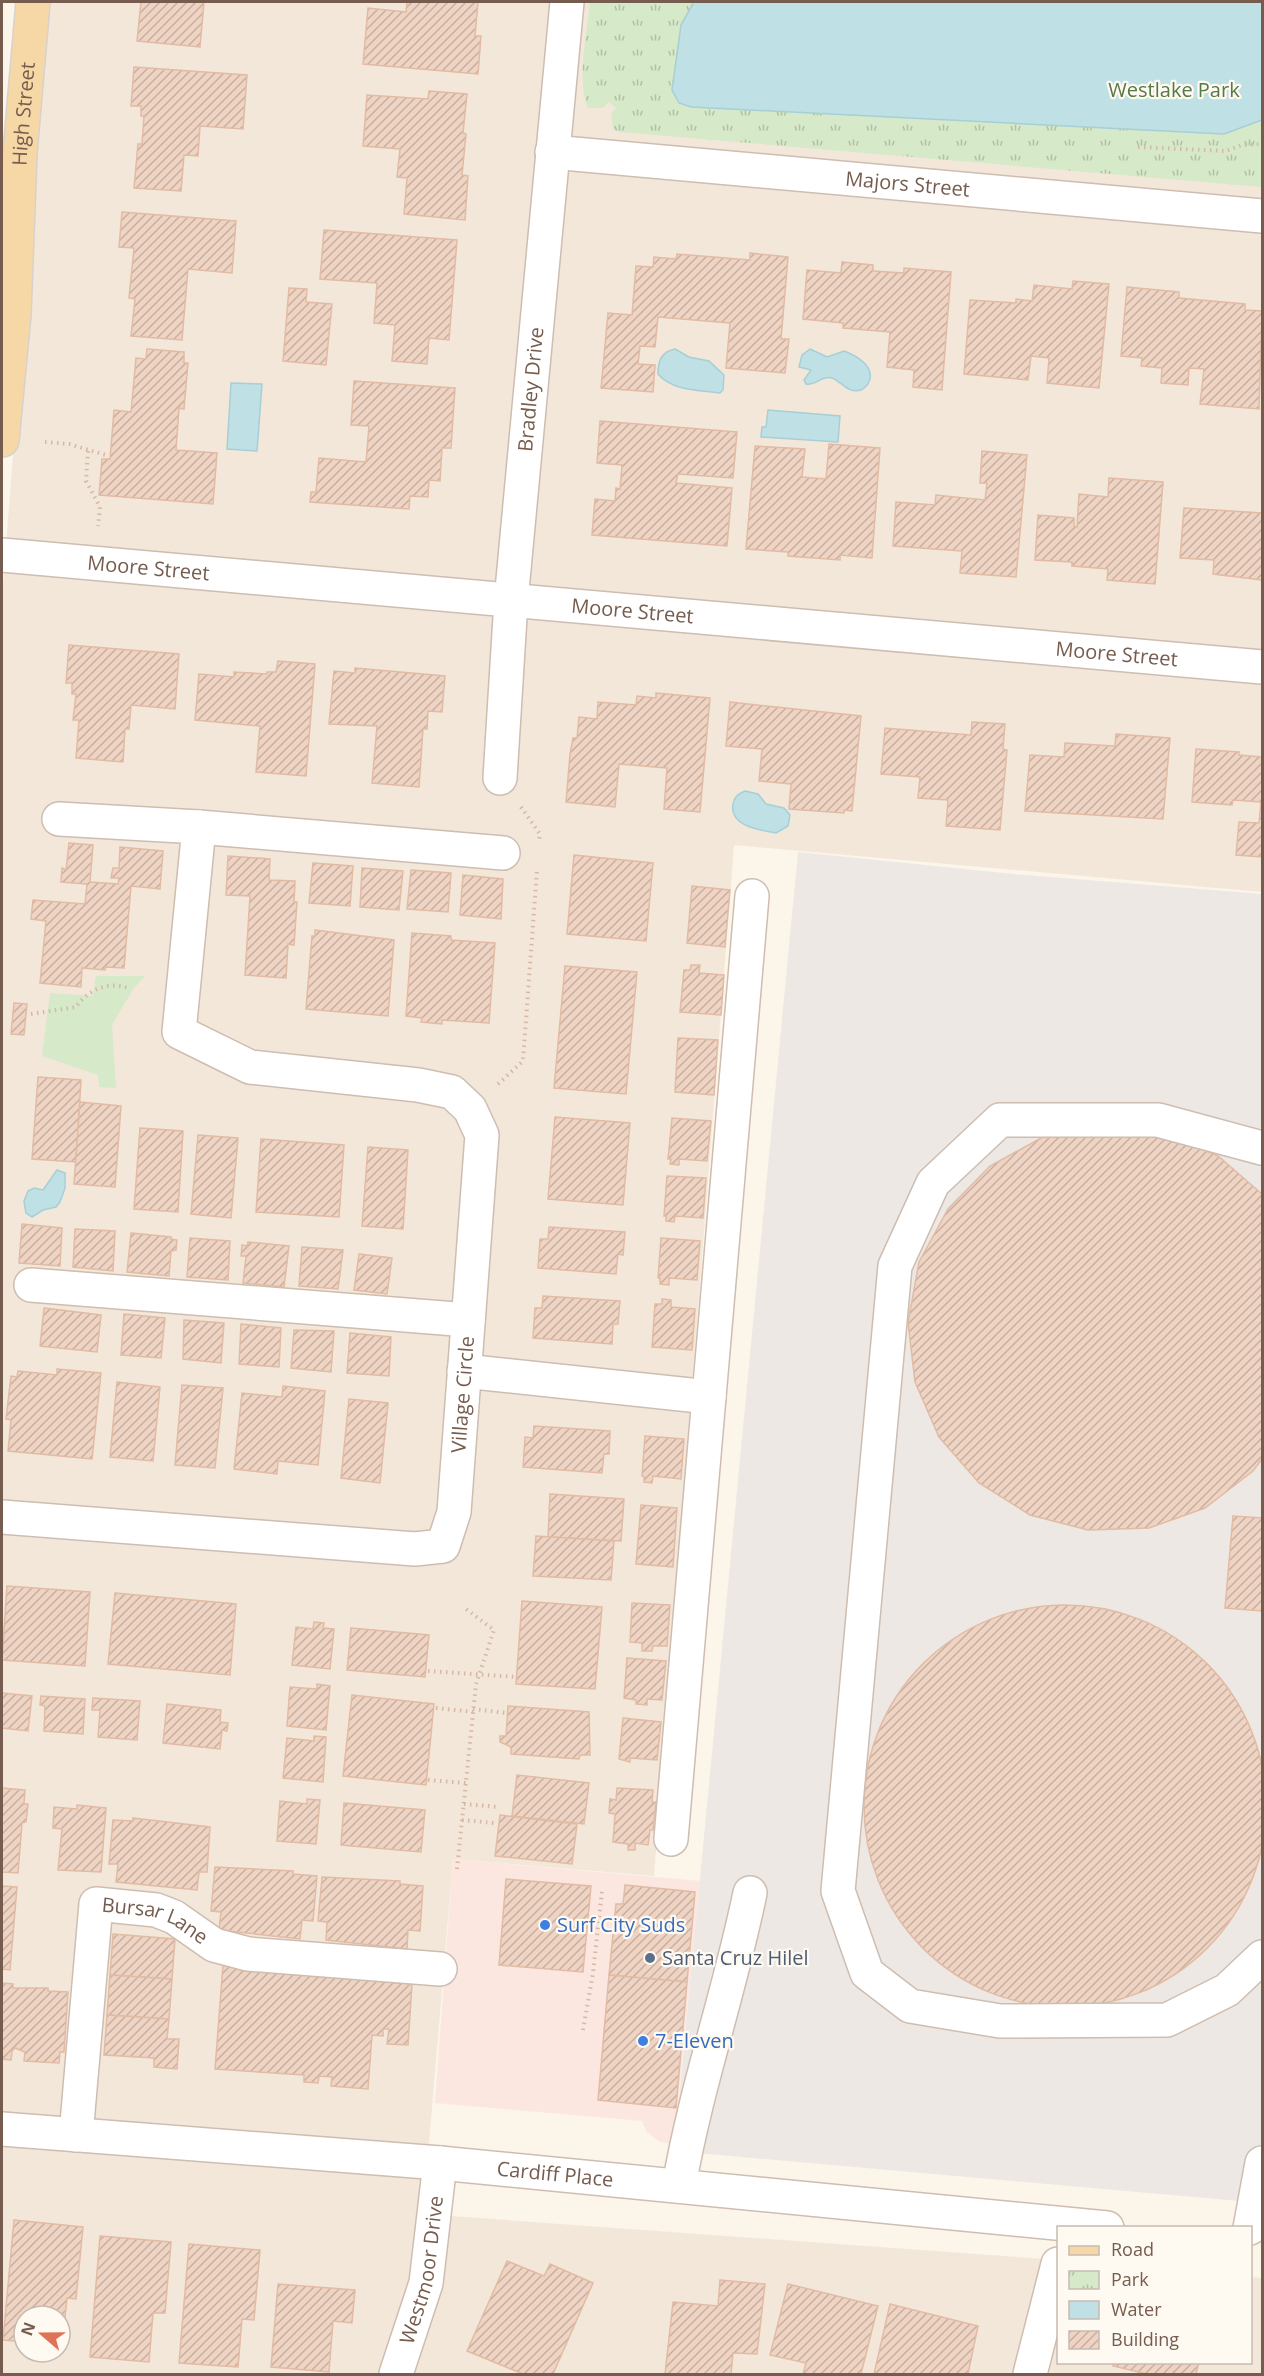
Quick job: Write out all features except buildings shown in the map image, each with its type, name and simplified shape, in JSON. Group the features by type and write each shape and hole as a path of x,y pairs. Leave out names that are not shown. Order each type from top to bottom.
{"main road":[{"name":"High Street","path":"2,429 14,314 20,153 33,2"}],"street":[{"name":"Bradley Drive","path":"500,778 511,601 567,2"},
{"name":"Majors Street","path":"552,152 1263,216"},
{"name":"Moore Street","path":"2,555 1263,667"},
{"path":"59,819 199,827 503,853"},
{"path":"199,827 179,1032 250,1067 418,1085 452,1092 471,1109"},
{"path":"671,1839 752,896"},
{"name":"Village Circle","path":"2,1517 415,1549 443,1546 454,1512 482,1135 471,1109"},
{"path":"1263,1148 1158,1120 1000,1120 933,1183 895,1266 838,1891 867,1973 910,2006 1000,2021 1167,2020 1227,1990 1263,1957"},
{"path":"31,1285 468,1320"},
{"path":"464,1371 709,1397"},
{"path":"679,2186 685,2152 736,1961 750,1893"},
{"name":"Bursar Lane","path":"76,2135 96,1904 156,1910 174,1917 214,1945 248,1954 440,1969"},
{"name":"Cardiff Place","path":"2,2129 440,2163 1068,2225"},
{"name":"Westmoor Drive","path":"396,2374 426,2283 440,2163"},
{"path":"1250,2226 1263,2163"},
{"path":"1030,2374 1057,2272"}],"path":[{"path":"1138,147 1226,151 1242,145 1263,144"},
{"path":"45,442 69,444 109,456"},
{"path":"88,451 87,481 100,507 98,533"},
{"path":"500,778 540,834 539,846"},
{"path":"471,1109 523,1061 538,858"},
{"path":"31,1014 76,1007 88,993 105,986 116,984 128,988"},
{"path":"457,1869 473,1710 479,1676 494,1630 466,1609"},
{"path":"428,1671 517,1677"},
{"path":"436,1708 507,1713"},
{"path":"428,1780 466,1783"},
{"path":"464,1804 498,1807"},
{"path":"462,1820 494,1823"},
{"path":"583,2030 593,1973 602,1891"}],"shaded area":[{"path":"48,2 1262,2 1262,892 734,845 654,1876 453,1859 423,2214 1057,2260 1057,2364 1252,2364 1252,2277 1262,2278 1262,2374 2,2374 2,597"},
{"path":"798,852 1013,874 1262,894 1262,2203 674,2151"},
{"path":"453,1859 700,1881 674,2144 660,2142 647,2132 642,2121 435,2103"}],"green space":[{"name":"Westlake Park","path":"590,2 1262,2 1262,187 620,132 613,130 611,114 616,108 609,102 603,108 588,108 585,96 583,55"},
{"path":"96,976 145,976 133,989 112,1025 116,1088 99,1087 98,1075 42,1056 50,993 93,996"}],"water":[{"name":"Westlake Park","path":"694,2 1262,2 1262,120 1224,134 691,107 679,103 672,90 681,25"},
{"path":"675,349 689,357 709,361 724,375 723,390 720,393 687,389 664,380 658,374 660,361 666,352"},
{"path":"810,349 827,357 844,351 854,356 868,367 870,378 868,384 862,390 856,391 828,377 806,384 804,380 811,370 799,367 802,355"},
{"path":"231,383 262,384 257,451 227,449"},
{"path":"768,410 840,416 838,442 761,437 762,427 766,427"},
{"path":"745,791 758,794 766,804 784,808 790,815 788,826 776,833 747,826 736,818 733,812 734,799"},
{"path":"57,1170 65,1173 65,1188 60,1202 56,1207 43,1210 32,1217 26,1213 24,1201 28,1191 34,1188 43,1190"}],"place":[{"name":"Surf City Suds","path":"545,1925"},
{"name":"Santa Cruz Hilel","path":"650,1958"},
{"name":"7-Eleven","path":"643,2041"}]}
